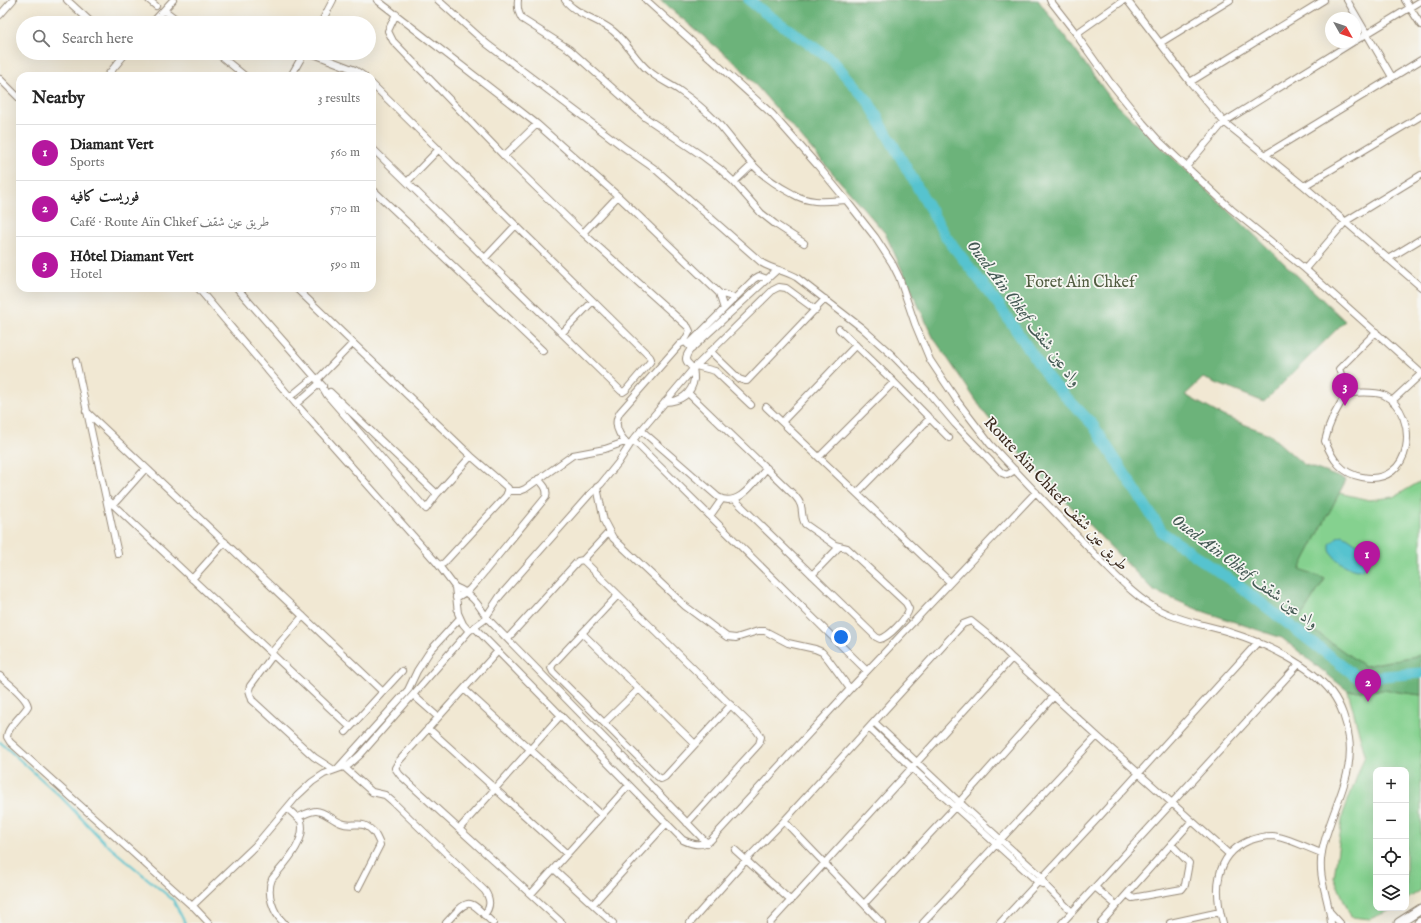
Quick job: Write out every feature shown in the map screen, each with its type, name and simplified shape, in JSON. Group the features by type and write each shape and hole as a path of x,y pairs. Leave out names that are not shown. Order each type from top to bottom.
{"highway":[{"path":"1399,923 1421,909"}],"street":[{"path":"0,15 13,0"},
{"path":"67,0 84,16"},
{"path":"149,0 156,6"},
{"path":"158,16 173,0"},
{"path":"325,16 333,0"},
{"path":"377,0 537,124 618,196 719,293 735,298"},
{"path":"438,0 488,44 616,142 655,168 762,263 796,277 862,328 929,393 955,424 1002,473 1007,475 1015,470"},
{"path":"518,0 517,6 522,19 569,49 646,118 704,157 734,182 761,213 804,243"},
{"path":"566,0 574,9 613,30 626,43 642,65 704,110 730,137 752,164 778,185 794,195 808,201 846,200"},
{"name":"Route Aïn Chkef طريق عين شقف","path":"646,0 772,114 846,200 875,237 892,263 899,277 922,342 937,371 990,444 1113,573 1143,600 1160,610 1182,619 1231,632 1258,642 1299,664 1331,692 1338,703 1349,736 1351,752 1348,773 1324,842 1322,853 1321,879 1330,912 1331,923"},
{"path":"1050,0 1078,36 1110,82 1143,123 1186,167 1231,209 1305,269 1421,374 1393,400"},
{"path":"1078,36 1080,31 1115,3 1126,0 1190,82 1224,122 1346,221 1421,287"},
{"path":"1160,43 1230,0"},
{"path":"1190,82 1324,0"},
{"path":"1347,0 1392,77"},
{"path":"1405,0 1421,25"},
{"path":"1361,37 1421,1"},
{"path":"164,10 172,16"},
{"path":"396,14 388,31 390,37 504,156 583,233 688,327 690,331 686,362 694,368 715,371 751,405"},
{"path":"1186,167 1224,122 1343,48"},
{"path":"110,72 120,60"},
{"path":"226,60 240,72"},
{"path":"295,72 301,60"},
{"path":"327,60 353,72"},
{"path":"1265,155 1421,60"},
{"path":"0,80 16,95"},
{"path":"376,88 650,357 650,362 625,391 622,391 376,152"},
{"path":"1304,186 1421,116"},
{"path":"504,156 537,124"},
{"path":"407,182 439,149"},
{"path":"734,182 752,164"},
{"path":"1305,269 1346,221 1421,175"},
{"path":"376,193 543,351"},
{"path":"583,233 618,196"},
{"path":"484,258 516,225"},
{"path":"1388,259 1421,239"},
{"path":"777,270 688,345 647,382 618,416 616,426 619,433 710,516 867,671"},
{"path":"688,345 757,277 759,276 767,279"},
{"path":"193,906 255,846 297,796 312,782 324,774 349,765 360,755 471,629 486,617 500,596 618,464 629,442 710,351 776,288 786,288 816,310"},
{"path":"201,292 291,396 296,404 437,564 455,587 466,592 478,603 486,617 707,843"},
{"path":"240,292 317,380 437,494"},
{"path":"300,292 471,456 508,488 506,496 444,563 440,565 437,564"},
{"path":"719,293 724,309"},
{"path":"710,351 739,379 747,381 825,299"},
{"path":"562,333 593,301"},
{"path":"840,330 949,438"},
{"path":"1348,393 1339,369 1376,332"},
{"path":"296,404 353,343"},
{"path":"782,422 856,345"},
{"path":"76,362 118,554"},
{"path":"665,402 679,400 688,393 693,384 694,368"},
{"path":"639,375 647,382"},
{"path":"291,396 317,380"},
{"path":"317,380 327,395 426,509 437,494 471,456"},
{"path":"819,457 894,382"},
{"path":"688,393 799,500 802,504 803,520 805,524 835,544 847,548 908,607 909,612 884,638 880,639 876,637 734,500"},
{"path":"1348,393 1371,393 1383,395 1393,400 1408,414 1414,434 1412,446 1407,457 1399,468 1390,474 1376,478 1355,476 1345,471 1335,462 1325,441 1331,419 1338,405 1348,393"},
{"path":"766,407 950,582"},
{"path":"86,411 383,692"},
{"path":"857,494 930,418"},
{"path":"641,430 722,499 734,500 742,496 767,468"},
{"path":"508,491 520,491 573,455 605,449 629,442"},
{"path":"113,505 146,468"},
{"path":"456,598 466,592 477,581 546,497 548,492 545,486 538,479"},
{"path":"597,487 604,521 609,532 622,548 685,606 727,637 736,638 758,631 765,631 788,643 822,652 850,689"},
{"path":"455,587 460,618 463,624 498,652 683,840 691,844 703,845 710,841 850,689 1036,492"},
{"path":"106,498 272,654 348,730 402,671"},
{"path":"710,516 722,499"},
{"path":"508,638 578,561 583,560 609,532"},
{"path":"192,579 225,542"},
{"path":"812,575 840,546"},
{"path":"583,560 759,734 761,741 687,823"},
{"path":"618,594 553,664 551,668 553,672 661,779 665,777 731,705"},
{"path":"303,616 272,654 250,686 249,690 252,700 314,757 335,769"},
{"path":"335,769 408,690 417,670 430,651 460,618"},
{"path":"690,923 963,624 971,621 975,623 1191,822 1229,854"},
{"path":"896,627 903,633"},
{"path":"582,633 696,744"},
{"path":"1000,923 1258,642"},
{"path":"498,652 399,760 396,768 400,775 562,923"},
{"path":"770,923 1012,658"},
{"path":"1062,923 1299,664"},
{"path":"0,676 28,702 28,706 8,732 7,737 10,742 193,906 209,923"},
{"path":"464,689 602,815"},
{"path":"604,723 639,689"},
{"path":"413,695 438,717"},
{"path":"864,904 957,805 1054,696"},
{"path":"459,829 561,715"},
{"path":"874,722 917,763 957,805"},
{"path":"428,728 567,854"},
{"path":"869,728 912,768 957,805 1040,880 1072,912"},
{"path":"923,923 1096,736"},
{"path":"344,767 372,792 385,795 392,800 485,891 490,899 490,902 488,911 484,915"},
{"path":"531,894 629,785"},
{"path":"284,923 278,916 273,904 270,884 272,879 294,852 302,831 301,821 287,808"},
{"path":"298,817 317,811 344,825 365,825 378,838 380,845 358,888"},
{"path":"784,821 882,923"},
{"path":"1101,923 1191,822"},
{"path":"593,904 667,823"},
{"path":"1222,923 1217,891 1219,878 1229,854 1240,845 1258,838 1273,836 1290,840 1322,853"},
{"path":"1126,894 1132,898 1182,888 1185,885 1189,863 1171,844"},
{"path":"735,850 790,901"},
{"path":"554,869 613,923"},
{"path":"1095,887 1116,906"},
{"path":"446,923 460,907 466,903 473,905 493,923"},
{"path":"1170,923 1220,912"},
{"name":"Route Aïn Chkef طريق عين شقف","path":"1330,912 1340,923"}],"green space":[{"name":"Foret Ain Chkef","path":"660,0 1038,0 1111,99 1345,321 1264,402 1203,378 1185,395 1223,416 1269,434 1303,464 1346,480 1300,569 1325,579 1299,620 1364,666 1421,655 1421,695 1383,690 1348,691 1282,638 1199,610 1154,591 1033,468 986,415 933,337 885,233 739,66"},
{"path":"1421,481 1421,655 1364,666 1299,620 1325,579 1300,569 1339,493 1369,500 1394,497"},
{"path":"1383,690 1421,695 1421,890 1409,898 1409,767 1373,767 1373,911 1388,911 1370,919 1351,917 1334,877 1343,814 1365,755 1348,691"}],"water":[{"path":"1343,535 1357,544 1368,548 1369,558 1364,568 1357,570 1350,568 1331,553 1330,544 1337,537"}],"waterway":[{"name":"Oued Aïn Chkef واد عين شقف","path":"749,0 832,60 868,101 946,237 999,305 1049,379 1093,425 1163,533 1242,588 1358,678 1421,673"},
{"path":"0,742 60,796 105,843 173,900 185,923"}],"place":[{"name":"Hôtel Diamant Vert","path":"1345,406"},
{"name":"Diamant Vert","path":"1367,574"},
{"name":"فوريست كافيه","path":"1368,702"}]}
